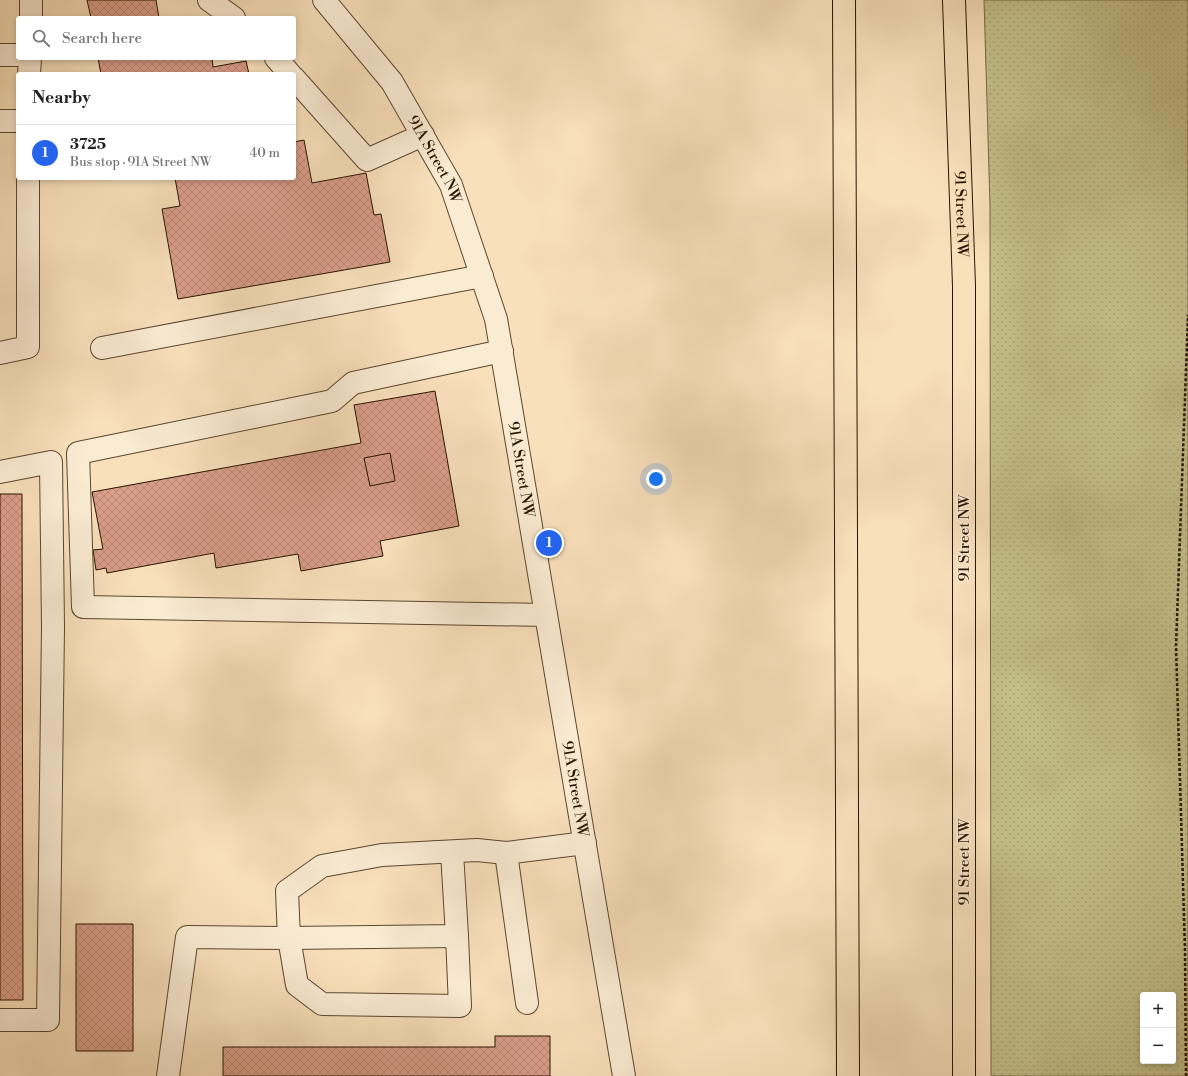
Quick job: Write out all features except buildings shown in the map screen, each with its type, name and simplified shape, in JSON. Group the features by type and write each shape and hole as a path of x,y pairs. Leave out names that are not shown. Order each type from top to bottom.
{"main road":[{"path":"844,0 848,1076"},
{"name":"91 Street NW","path":"954,0 964,286 964,1076"}],"street":[{"path":"31,0 31,16"},
{"path":"209,0 231,16"},
{"name":"91A Street NW","path":"324,0 392,82 451,185 496,318 624,1076"},
{"path":"0,55 16,55"},
{"path":"29,72 30,60"},
{"path":"278,60 288,72"},
{"path":"296,80 367,160 423,135"},
{"path":"0,121 16,121"},
{"path":"0,353 28,347 28,180"},
{"path":"102,348 482,276"},
{"path":"502,350 354,383 332,401 78,453 83,607 546,615"},
{"path":"0,472 51,462 53,627 48,1020 0,1020"},
{"path":"452,852 460,1006 322,1004 297,986 289,938 287,891 322,866 382,855 477,850 506,853 585,843"},
{"path":"506,853 527,1003"},
{"path":"168,1076 187,937 289,938 457,936"}],"path":[{"path":"1186,1076 1187,950 1176,646 1188,315"}],"shaded area":[{"path":"984,0 1188,0 1188,1076 991,1076 990,205"}],"place":[{"name":"3725","path":"549,543"}]}
